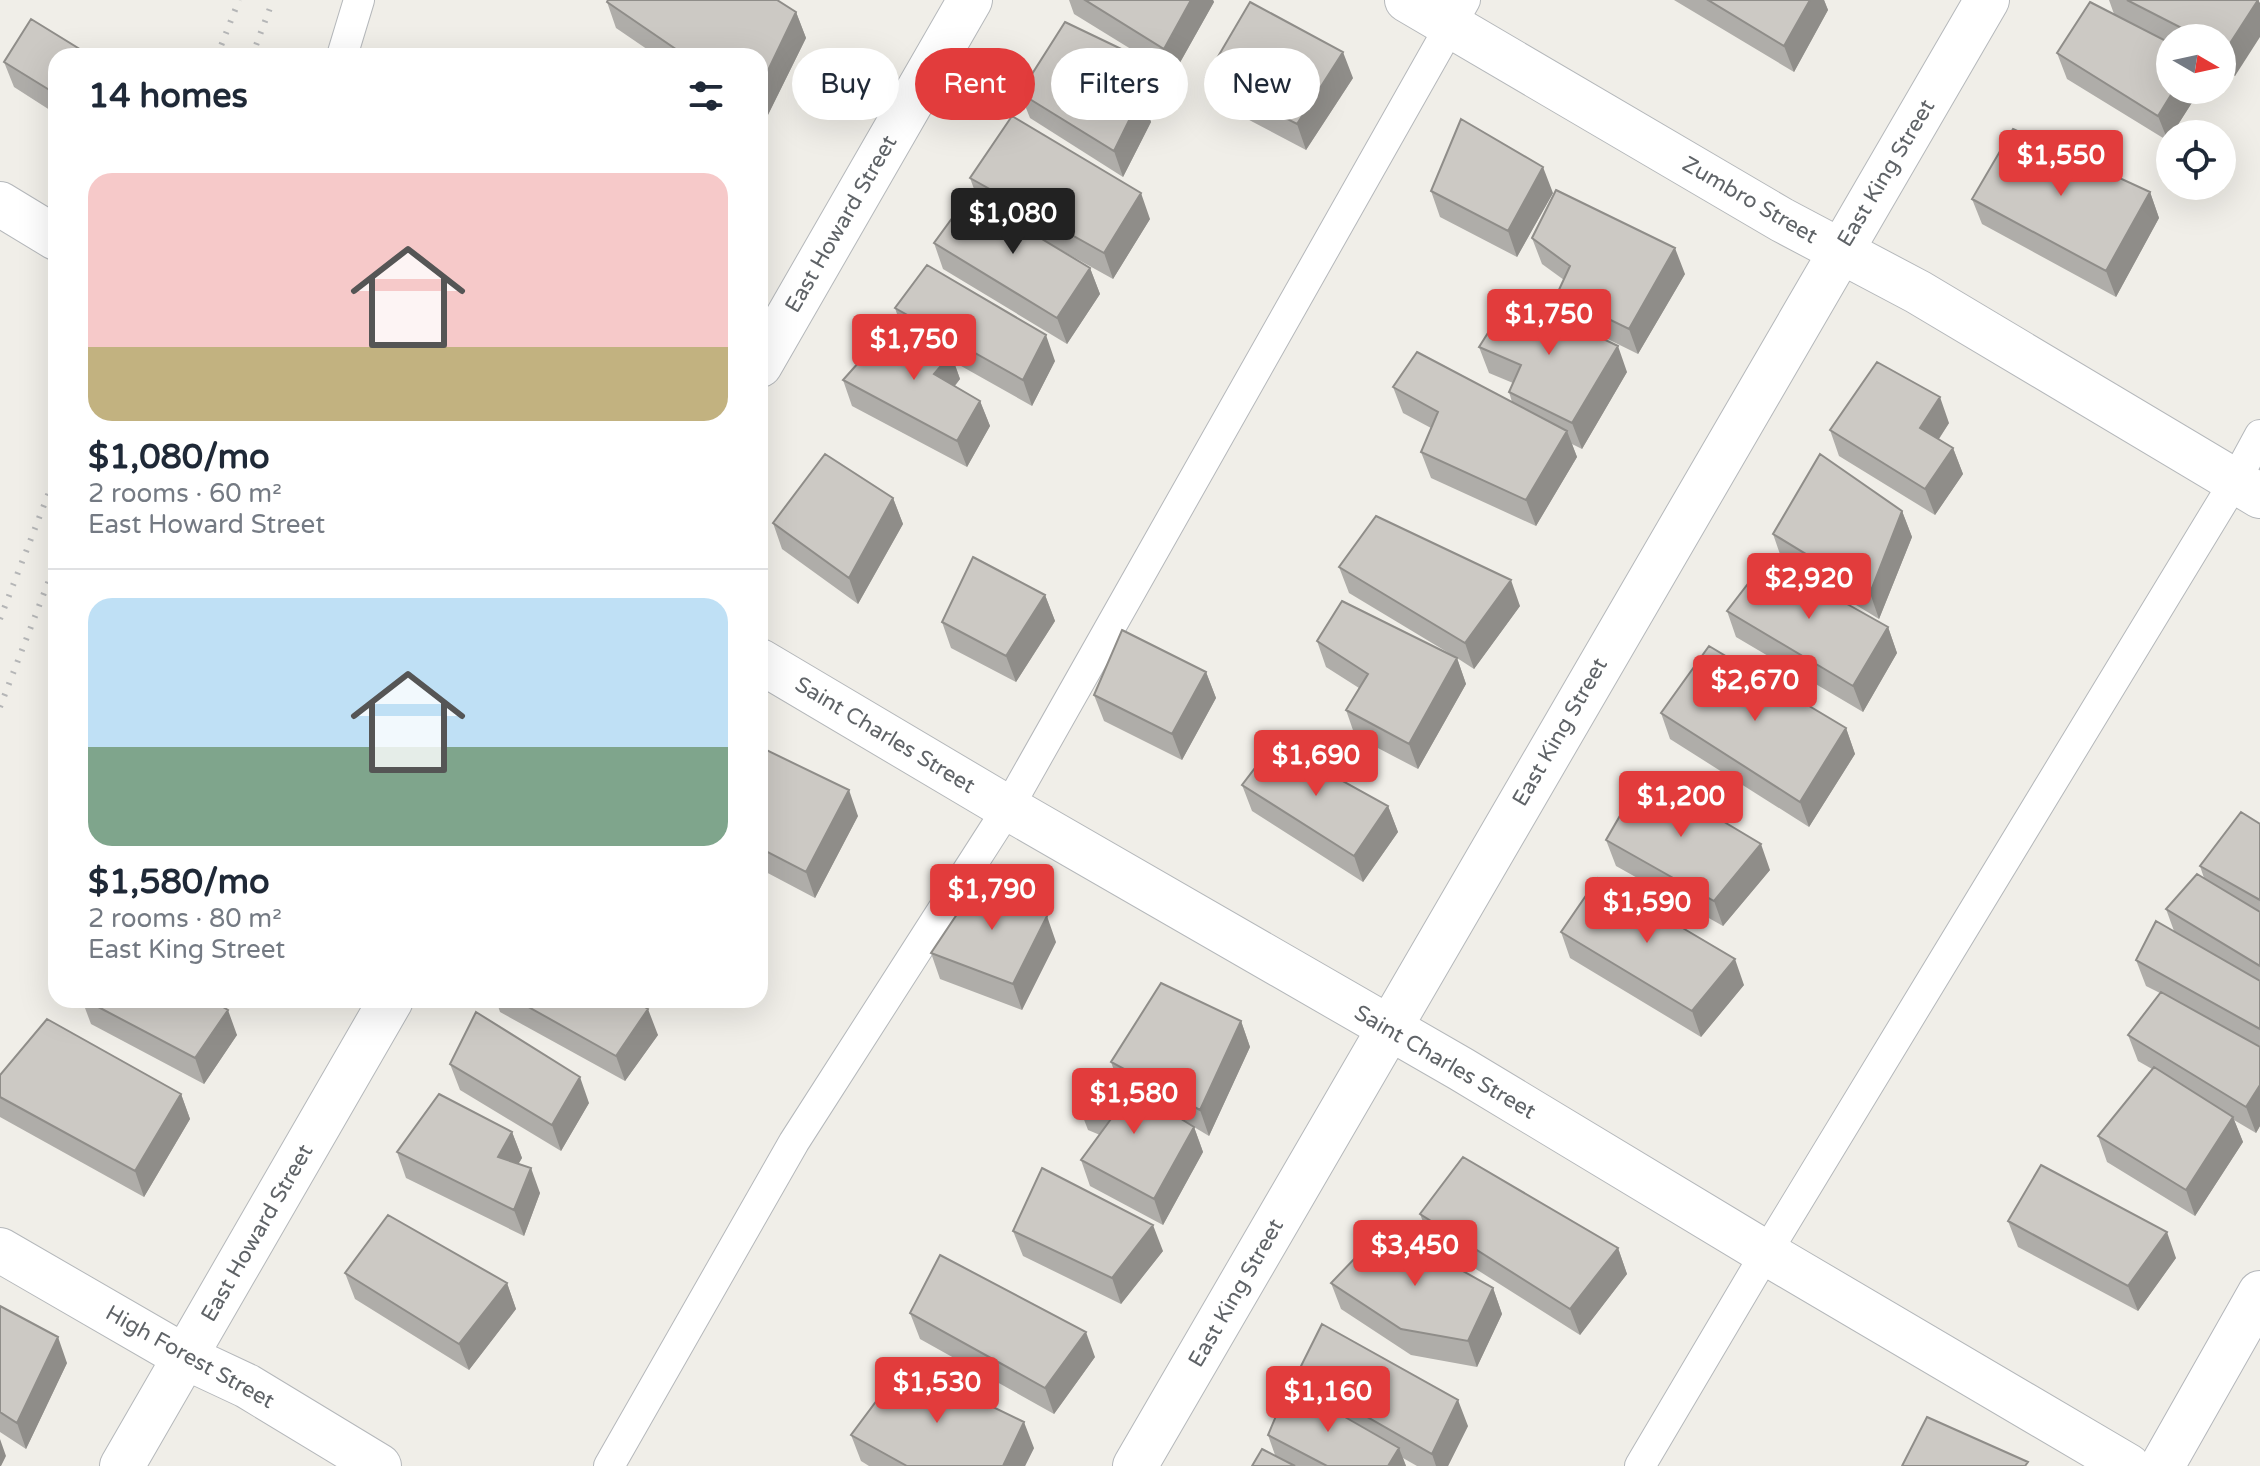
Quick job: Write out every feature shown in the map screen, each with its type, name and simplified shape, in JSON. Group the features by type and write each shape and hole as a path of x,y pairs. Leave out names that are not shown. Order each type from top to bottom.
{"street":[{"name":"East Howard Street","path":"768,351 970,0"},
{"name":"Zumbro Street","path":"1407,0 1458,12 1782,220 1918,292 2247,488"},
{"name":"East King Street","path":"1135,1466 1987,0"},
{"path":"0,204 48,233"},
{"name":"Saint Charles Street","path":"768,666 1461,1069 2128,1466"},
{"name":"East Howard Street","path":"122,1466 386,1008"},
{"name":"High Forest Street","path":"0,1250 185,1357 247,1386 379,1466"},
{"path":"2162,1466 2260,1293"}],"lane":[{"path":"344,48 359,0"},
{"path":"609,1466 794,1142 1008,808 1458,12"},
{"path":"1640,1466 1766,1253 2247,488 2260,435"}],"building":[{"path":"777,0 796,12 768,70 768,48 674,48 607,2"},
{"path":"1085,0 1191,0 1162,48"},
{"path":"1708,0 1810,0 1784,46"},
{"path":"2127,0 2258,0 2236,34 2236,24 2174,24"},
{"path":"1250,2 1343,52 1320,88 1320,48 1223,48"},
{"path":"2090,2 2156,36 2156,104 2165,104 2158,116 2057,53"},
{"path":"31,19 78,48 48,48 48,89 4,62"},
{"path":"1065,22 1119,48 1051,48 1051,112 1035,102 1035,69"},
{"path":"1461,119 1543,167 1508,231 1431,191"},
{"path":"1009,120 1019,120 1141,193 1104,253 970,178"},
{"path":"1064,120 1129,120 1114,151"},
{"path":"2013,129 2150,192 2106,271 1972,199"},
{"path":"1556,190 1675,248 1629,329 1557,294 1570,266 1532,238"},
{"path":"969,195 1090,268 1057,318 934,243"},
{"path":"927,265 1046,335 1023,380 895,308"},
{"path":"1512,295 1618,346 1572,423 1509,392 1521,365 1479,347"},
{"path":"891,326 951,354 934,374 980,401 957,441 843,380"},
{"path":"1417,352 1567,431 1526,500 1421,452 1438,412 1393,387"},
{"path":"1877,362 1940,397 1920,428 1953,448 1925,489 1830,430"},
{"path":"825,454 893,498 849,578 773,523"},
{"path":"1820,454 1902,511 1870,593 1773,534"},
{"path":"1376,516 1511,580 1465,643 1339,567"},
{"path":"973,557 1045,595 1006,656 942,622"},
{"path":"1767,559 1888,627 1853,686 1727,611"},
{"path":"1342,601 1457,658 1409,744 1346,710 1368,674 1317,641"},
{"path":"1122,630 1206,672 1172,734 1094,695"},
{"path":"1709,646 1846,728 1800,802 1661,713"},
{"path":"1274,743 1388,806 1354,856 1242,785"},
{"path":"768,751 849,790 806,872 768,852"},
{"path":"1644,774 1761,844 1714,901 1606,840"},
{"path":"2241,812 2260,824 2260,900 2200,866"},
{"path":"984,874 1047,916 1013,984 931,953"},
{"path":"2197,874 2260,912 2260,966 2166,909"},
{"path":"1598,878 1735,959 1692,1011 1561,932"},
{"path":"2156,921 2260,981 2260,1029 2136,960"},
{"path":"1161,983 1241,1021 1200,1110 1111,1062"},
{"path":"2161,992 2260,1047 2260,1085 2246,1107 2128,1035"},
{"path":"100,1008 228,1010 195,1058"},
{"path":"530,1008 648,1009 616,1056"},
{"path":"476,1012 580,1077 552,1125 450,1064"},
{"path":"47,1019 181,1094 135,1171 0,1097 0,1075"},
{"path":"2154,1067 2233,1117 2186,1190 2098,1136"},
{"path":"1104,1071 1194,1127 1154,1199 1081,1160 1111,1119 1078,1104"},
{"path":"439,1094 512,1132 498,1157 531,1168 514,1210 397,1152"},
{"path":"1463,1157 1618,1248 1570,1309 1420,1214"},
{"path":"2041,1165 2167,1232 2128,1286 2008,1221"},
{"path":"1042,1168 1153,1225 1112,1278 1013,1231"},
{"path":"388,1215 507,1283 459,1344 345,1273"},
{"path":"1385,1227 1493,1288 1468,1341 1401,1329 1331,1283"},
{"path":"940,1255 1086,1332 1045,1388 910,1313"},
{"path":"0,1306 58,1337 17,1423 0,1412"},
{"path":"1322,1324 1458,1400 1432,1454 1296,1376"},
{"path":"904,1364 1024,1422 1003,1466 907,1466 851,1435"},
{"path":"1289,1385 1399,1448 1388,1466 1327,1466 1268,1435"},
{"path":"1927,1417 2028,1462 2025,1466 1902,1466"},
{"path":"1262,1449 1295,1466 1252,1466"}],"railway":[{"path":"220,48 239,0"},
{"path":"255,48 273,0"},
{"path":"0,619 48,495"},
{"path":"0,707 48,583"}]}
